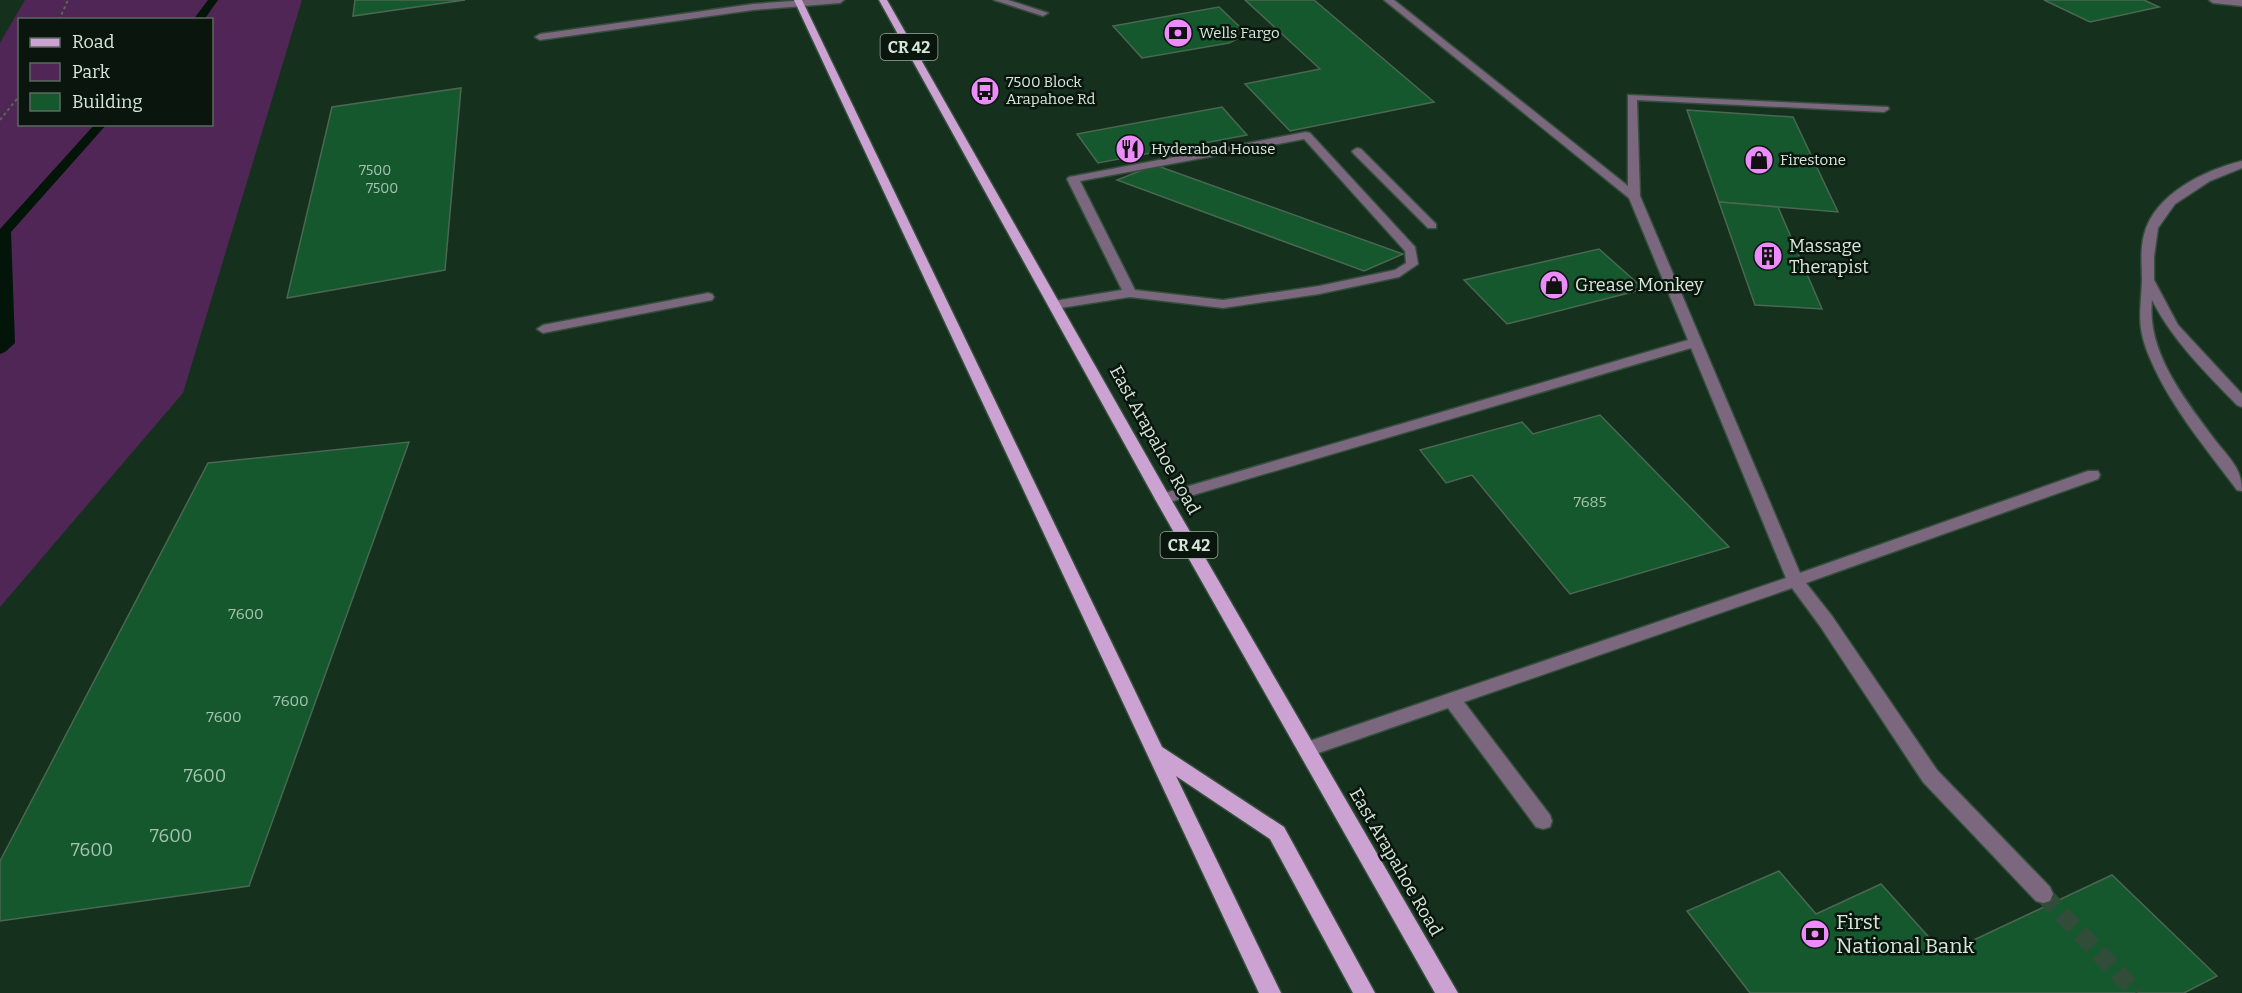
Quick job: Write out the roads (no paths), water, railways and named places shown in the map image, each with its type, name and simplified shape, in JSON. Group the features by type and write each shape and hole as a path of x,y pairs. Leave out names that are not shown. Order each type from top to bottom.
{"main road":[{"name":"East Arapahoe Road","path":"883,0 1163,499 1447,993"},
{"path":"799,2 1270,993"},
{"path":"1154,751 1277,833 1364,993"}],"street":[{"path":"540,37 753,7 840,0"},
{"path":"998,0 1043,13"},
{"path":"1388,0 1634,196"},
{"path":"2213,0 2242,3"},
{"path":"1884,109 1632,96 1634,196 1795,581 1826,621 1930,776 2043,894"},
{"path":"1054,304 1130,293 1223,304 1308,292 1399,273 1412,264 1411,250 1306,135 1073,179 1130,293"},
{"path":"1357,151 1432,225"},
{"path":"2242,164 2225,169 2194,186 2170,203 2155,220 2147,250 2148,280 2144,317 2153,351 2172,387 2242,486"},
{"path":"2148,280 2172,326 2199,358 2242,402"},
{"path":"543,329 708,297"},
{"path":"1163,499 1695,342"},
{"path":"1307,749 1795,581 2093,475"},
{"path":"1452,699 1543,821"}],"waterway":[{"path":"200,18 213,0"},
{"path":"0,349 8,343 5,231 100,126"}],"tunnel":[{"path":"2043,894 2137,993"}],"place":[{"name":"Wells Fargo","path":"1178,33"},
{"name":"7500 Block Arapahoe Rd","path":"985,91"},
{"name":"Hyderabad House","path":"1130,149"},
{"name":"Firestone","path":"1759,160"},
{"name":"Massage Therapist","path":"1768,256"},
{"name":"Grease Monkey","path":"1554,285"},
{"name":"First National Bank","path":"1815,934"}]}
